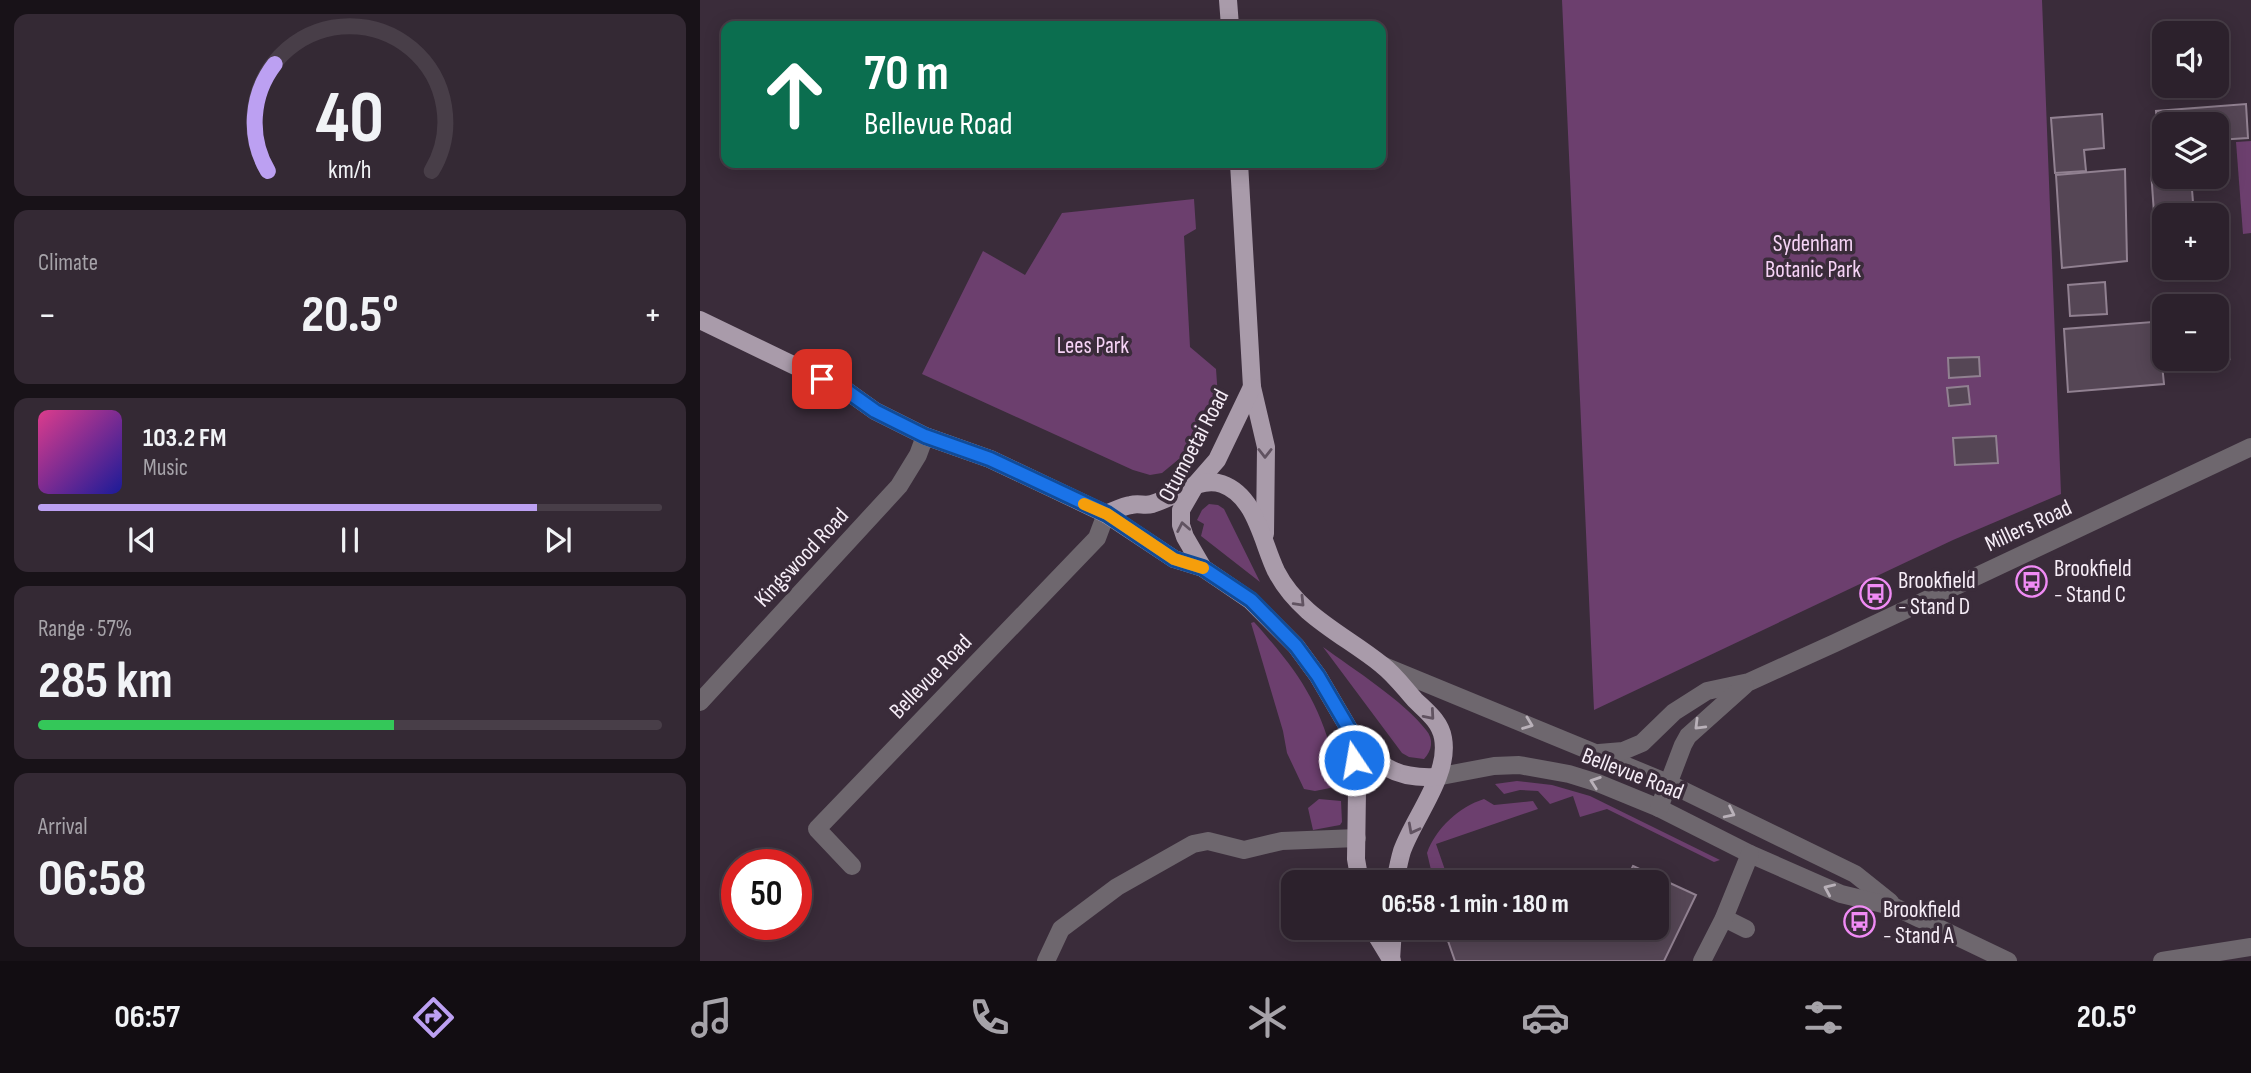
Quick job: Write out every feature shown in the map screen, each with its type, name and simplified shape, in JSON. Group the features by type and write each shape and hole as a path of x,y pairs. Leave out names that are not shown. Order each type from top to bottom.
{"main road":[{"path":"1228,0 1230,21"},
{"name":"Otumoetai Road","path":"1239,168 1252,387 1266,447 1265,544 1284,585 1300,604 1384,666 1436,721 1442,733 1444,747 1436,778 1402,851 1398,870"},
{"path":"700,320 847,391 875,411 925,436 990,459 1107,514 1174,559 1203,568"},
{"name":"Otumoetai Road","path":"1252,387 1217,460 1196,484 1181,510 1181,525 1203,568 1251,600 1296,646 1318,676 1352,734 1358,870"},
{"path":"1107,514 1132,504 1154,503 1196,484 1215,482 1234,490 1242,497 1265,544"},
{"name":"Bellevue Road","path":"1352,734 1373,759 1391,770 1408,777 1436,778"},
{"path":"1379,940 1391,960"},
{"path":"1391,960 1392,940"}],"street":[{"name":"Kingswood Road","path":"700,702 899,486 918,455 925,436"},
{"name":"Millers Road","path":"1598,753 1623,751 1642,743 1674,712 1707,691 1749,682 2251,447"},
{"name":"Bellevue Road","path":"852,866 817,829 1097,538 1107,514"},
{"name":"Bellevue Road","path":"1384,666 1668,783 1855,874 1895,907"},
{"name":"Millers Road","path":"1659,808 1688,736 1715,709 1749,682"},
{"path":"1642,743 1639,772 1644,795 1659,808"},
{"name":"Bellevue Road","path":"1436,778 1494,766 1519,765 1598,782 1841,894 1895,907 2008,961"},
{"path":"1046,961 1060,929 1117,887 1193,844 1208,841 1244,850 1282,841 1357,838"},
{"path":"1702,961 1724,918 1750,854"},
{"path":"1724,918 1746,929"},
{"path":"2162,961 2251,947"}],"green space":[{"name":"Sydenham Botanic Park","path":"1562,0 2042,0 2061,494 1953,540 1594,710"},
{"path":"2251,141 2251,233 2243,234 2236,142"},
{"name":"Lees Park","path":"1194,199 1196,229 1184,236 1190,347 1216,369 1219,411 1202,440 1162,473 1150,475 1133,470 922,374 983,251 1025,275 1062,213"},
{"path":"1209,504 1224,509 1260,582 1201,536 1204,524 1197,520"},
{"path":"1254,622 1287,661 1310,697 1327,736 1340,786 1315,791 1304,789 1287,753 1251,623"},
{"path":"1323,647 1378,686 1417,719 1431,741 1424,759 1402,753"},
{"path":"1517,781 1552,785 1590,796 1720,860 1714,862 1607,809 1580,817 1573,796 1550,804 1538,791 1520,790 1504,794 1495,784"},
{"path":"1319,799 1341,801 1340,825 1313,830 1308,808"},
{"path":"1484,799 1494,805 1533,801 1538,809 1436,844 1445,870 1431,870 1427,853 1436,835 1457,813"}],"building":[{"path":"2246,104 2248,138 2229,139 2229,112 2156,111"},
{"path":"2102,114 2104,148 2084,150 2086,171 2055,173 2051,118"},
{"path":"2125,169 2127,261 2062,268 2056,175"},
{"path":"2152,189 2192,189 2193,203 2153,203"},
{"path":"2105,282 2107,314 2070,316 2068,285"},
{"path":"2152,322 2152,371 2163,371 2164,384 2068,392 2064,329"},
{"path":"1979,357 1980,376 1949,378 1948,358"},
{"path":"1968,386 1970,404 1949,406 1947,388"},
{"path":"1996,436 1998,463 1955,465 1953,438"},
{"path":"1669,883 1696,895 1664,961 1455,961 1448,940 1669,940"}],"slow traffic":[{"path":"1084,504 1107,514 1174,559 1203,568"}],"place":[{"name":"Brookfield - Stand C","path":"2031,581"},
{"name":"Brookfield - Stand D","path":"1875,593"},
{"name":"Brookfield - Stand A","path":"1860,922"}],"route":[{"path":"822,379 847,391 875,411 925,436 990,459 1107,514 1174,559 1203,568 1251,600 1296,646 1318,676 1352,734 1354,760"}]}
